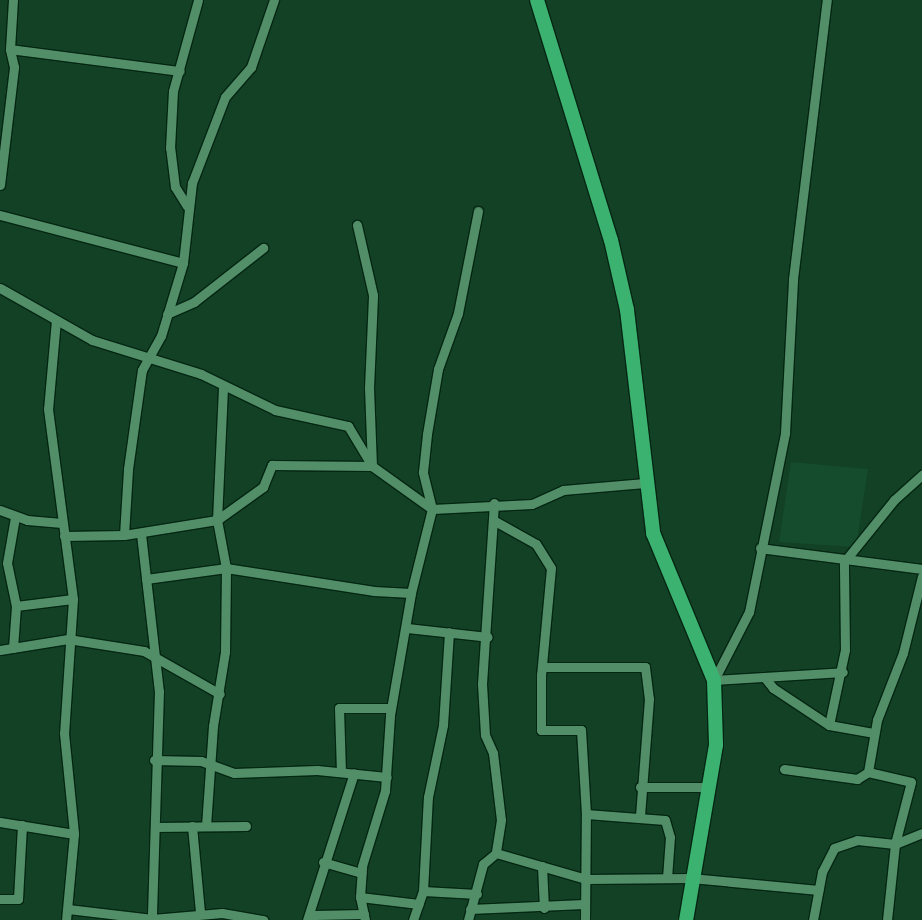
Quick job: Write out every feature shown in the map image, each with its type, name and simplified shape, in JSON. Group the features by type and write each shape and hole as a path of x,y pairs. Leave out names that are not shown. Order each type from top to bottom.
{"highway":[{"path":"537,0 606,223 627,310 645,483 660,556 714,680 716,745 710,787 691,878 686,920"}],"street":[{"path":"0,185 14,68 10,49 12,0"},
{"path":"187,206 175,187 170,148 173,91 198,0"},
{"path":"124,536 137,398 148,355 161,336 183,263 187,206 225,97 251,67 274,0"},
{"path":"714,680 750,612 760,548 787,420 794,279 827,0"},
{"path":"10,49 180,71"},
{"path":"308,920 314,915 364,917 360,897 361,873 386,777 391,708 407,628 411,593 432,509 423,472 427,434 438,369 458,313 478,211"},
{"path":"0,215 69,230 183,263"},
{"path":"358,225 373,295 369,388 372,466"},
{"path":"167,314 194,302 263,248"},
{"path":"0,288 92,340 148,355 276,410 348,426 372,466 432,509 494,504 532,504 563,490 645,483"},
{"path":"56,320 48,410 73,598 68,639 64,733 74,834 66,920"},
{"path":"206,826 220,694 226,568 217,520 223,386"},
{"path":"64,536 124,536 217,520 262,487 272,465 372,466"},
{"path":"829,725 843,672 844,562 894,500 922,475"},
{"path":"468,920 470,909 477,894 483,864 496,853 499,798 483,715 494,504"},
{"path":"0,510 15,516 62,523"},
{"path":"13,648 16,606 4,562 15,516"},
{"path":"493,520 536,544 551,568 542,667 541,730 580,730 586,814 585,920"},
{"path":"141,534 153,657 159,691 154,760 156,827 152,919"},
{"path":"760,548 844,562 922,569"},
{"path":"146,579 226,568 374,591 411,593"},
{"path":"868,772 874,733 903,653 922,576"},
{"path":"16,606 73,598"},
{"path":"407,628 488,637"},
{"path":"416,920 423,891 428,797 444,725 449,632"},
{"path":"0,650 68,639 144,652 220,694"},
{"path":"542,667 645,667 648,699 640,787 640,817"},
{"path":"714,680 843,672"},
{"path":"765,678 773,688 829,725 874,733"},
{"path":"341,772 339,708 391,708"},
{"path":"154,760 202,762 211,767 234,773 341,772 386,777"},
{"path":"784,769 857,779 868,772 911,782 895,844 887,920"},
{"path":"308,920 323,862 354,773"},
{"path":"640,787 710,787"},
{"path":"586,814 665,820 668,825 667,878"},
{"path":"0,822 74,834"},
{"path":"0,898 18,899 22,825"},
{"path":"192,826 200,913"},
{"path":"156,827 246,826"},
{"path":"813,920 818,890 834,848 857,840 895,844 922,833"},
{"path":"496,853 586,879 691,878 818,890"},
{"path":"323,862 361,873"},
{"path":"542,866 544,908"},
{"path":"423,891 477,894"},
{"path":"360,897 419,904"},
{"path":"470,909 544,908 584,904"},
{"path":"68,909 152,919 200,913 263,920"}],"shaded area":[{"path":"791,462 868,469 856,547 779,542"}]}
